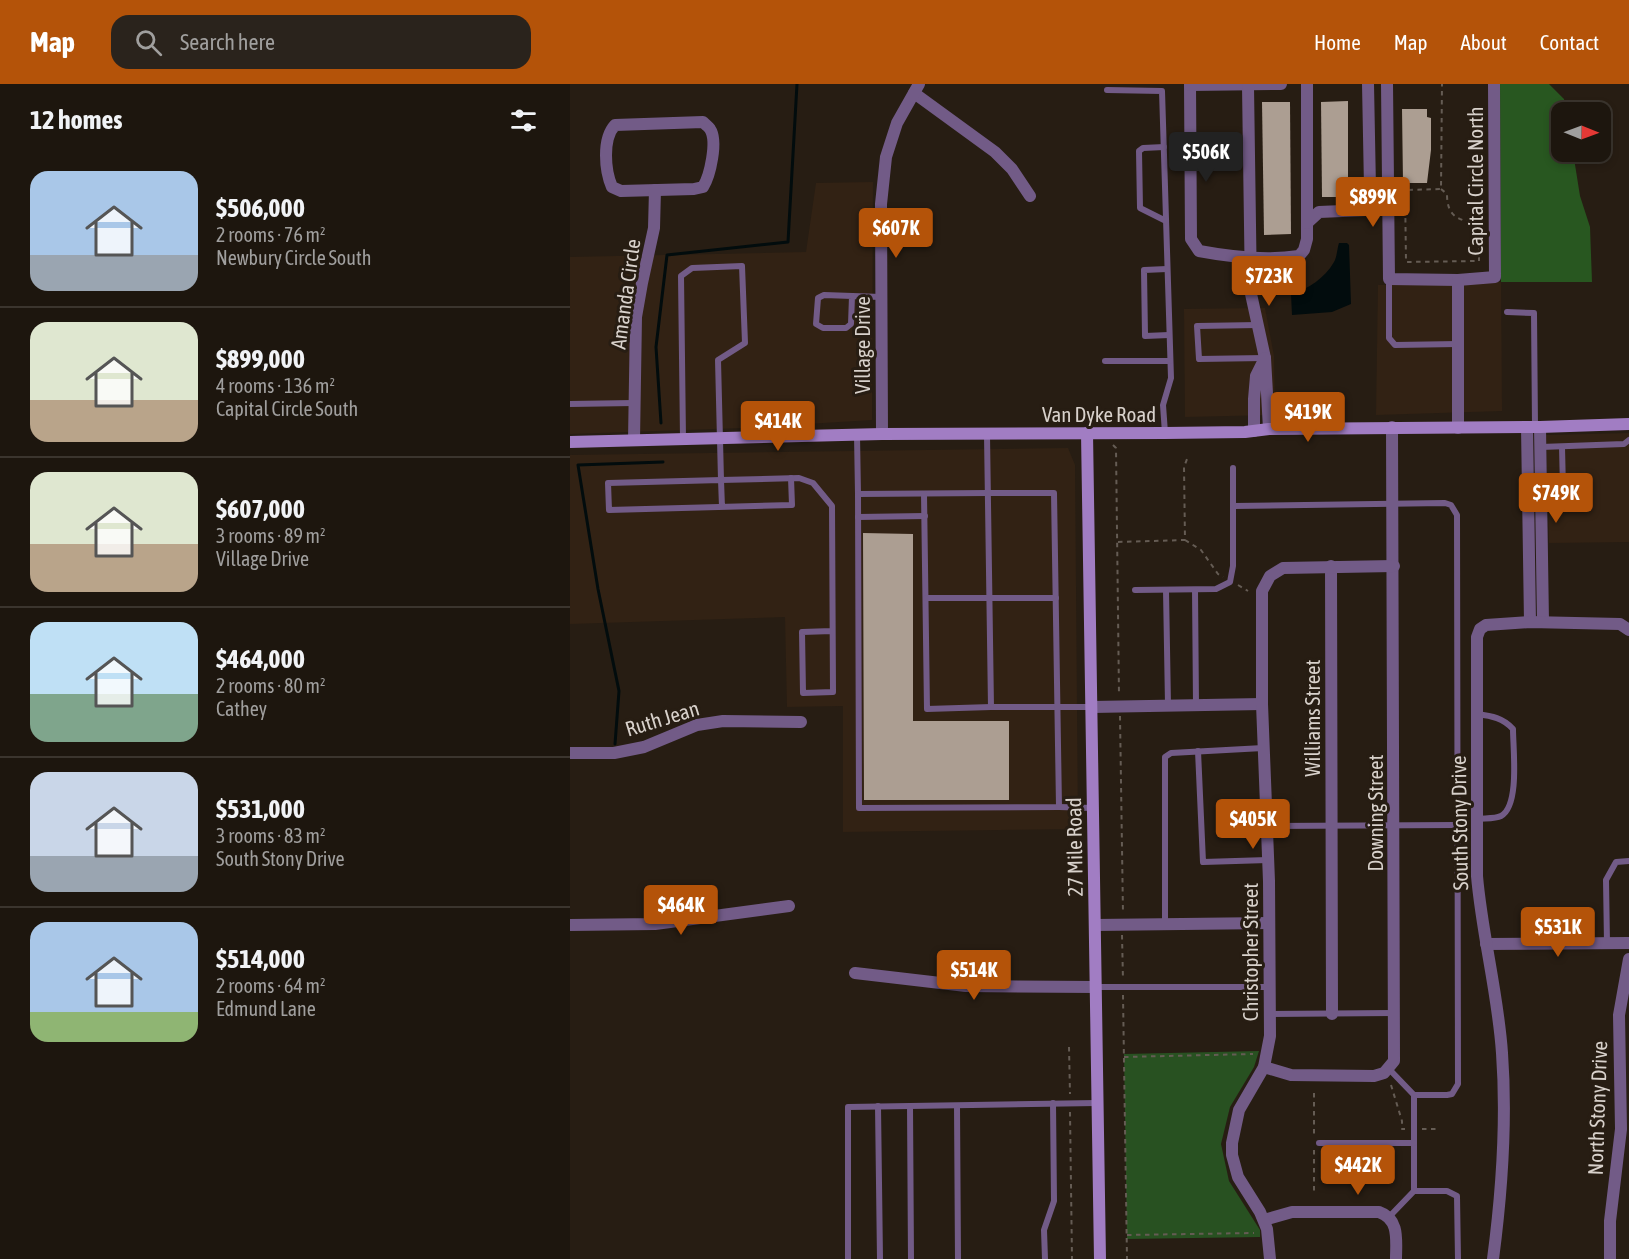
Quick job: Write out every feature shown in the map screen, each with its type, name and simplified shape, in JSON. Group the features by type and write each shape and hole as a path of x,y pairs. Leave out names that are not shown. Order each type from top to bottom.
{"street":[{"path":"1281,84 1248,86 1190,84 1191,239 1198,251 1218,255 1281,259 1299,256 1304,250 1307,239 1307,84"},
{"path":"1366,210 1370,188 1368,84"},
{"path":"1387,84 1389,279 1458,280 1458,428"},
{"name":"Capital Circle North","path":"1458,280 1495,277 1494,84"},
{"path":"1248,86 1251,294 1265,358 1269,429"},
{"path":"917,88 996,152 1012,169 1030,196"},
{"name":"Village Drive","path":"882,434 881,204 886,157 897,123 917,88"},
{"path":"703,122 710,128 713,138 710,176 703,187 655,190 621,191 612,187 608,178 609,131 615,125 703,122"},
{"name":"Amanda Circle","path":"634,440 636,317 654,228 655,190"},
{"path":"1307,224 1319,212 1388,211"},
{"path":"1254,431 1256,376 1265,358"},
{"name":"Van Dyke Road","path":"570,442 882,434 1165,433 1269,429 1629,424"},
{"path":"1534,427 1540,447 1543,622"},
{"path":"1534,427 1530,622 1620,624 1629,630"},
{"name":"Downing Street","path":"1389,1069 1395,1055 1392,428"},
{"name":"27 Mile Road","path":"1087,433 1100,1259"},
{"name":"Williams Street","path":"1331,566 1332,1014"},
{"name":"Christopher Street","path":"1270,1259 1269,1240 1264,1220 1238,1177 1232,1155 1232,1143 1239,1110 1264,1066 1269,1047 1269,860 1263,748 1261,600 1265,583 1270,576 1283,568 1394,566"},
{"name":"South Stony Drive","path":"1493,1259 1505,1119 1502,1051 1480,914 1477,876 1478,637 1480,629 1486,625 1530,622"},
{"path":"1092,707 1262,704"},
{"name":"Ruth Jean","path":"570,753 614,753 644,747 697,725 723,721 801,722"},
{"path":"570,925 655,924 789,906"},
{"path":"1095,925 1269,923"},
{"path":"1486,944 1629,943"},
{"name":"North Stony Drive","path":"1610,1259 1610,1221 1621,1129 1619,1015 1629,959"},
{"path":"855,973 966,986 1096,987"},
{"path":"1264,1066 1283,1073 1302,1076 1374,1076 1389,1069"},
{"path":"1264,1220 1302,1211 1373,1211 1389,1217 1395,1227 1396,1259"}],"lane":[{"path":"1107,90 1162,91 1171,378 1163,405 1165,433"},
{"path":"1164,147 1143,147 1139,151 1140,208 1166,221"},
{"path":"683,440 681,276 692,268 742,266 744,343 718,360 722,507"},
{"path":"1167,269 1144,270 1145,336 1169,335"},
{"path":"1389,279 1389,338 1395,345 1458,345"},
{"path":"852,296 851,324 846,328 823,328 816,324 818,298 824,296 852,296 881,297"},
{"path":"1507,312 1534,313 1534,427"},
{"path":"1258,325 1197,326 1199,359 1265,358"},
{"path":"1105,361 1170,361"},
{"path":"570,404 634,403"},
{"path":"857,435 859,808 1093,808"},
{"path":"987,435 991,707"},
{"path":"1540,447 1624,444 1629,440"},
{"path":"1541,492 1557,493 1563,489 1562,447"},
{"path":"1135,590 1216,589 1230,580 1233,566 1233,468"},
{"path":"791,478 792,505 609,510 608,483 791,478 813,483 832,506 832,631 832,692 803,693 802,632 832,631"},
{"path":"858,494 1054,492 1059,807"},
{"path":"924,494 927,709 1092,707"},
{"path":"1234,506 1445,503 1455,510 1457,515 1458,1084 1452,1094 1414,1095"},
{"path":"858,517 925,516"},
{"path":"1166,590 1168,705"},
{"path":"1195,590 1196,705"},
{"path":"926,598 1056,598"},
{"path":"1477,714 1494,716 1507,722 1514,729 1513,798 1508,810 1500,816 1477,819"},
{"path":"1165,925 1165,757 1171,753 1263,748"},
{"path":"1198,751 1203,862 1269,860"},
{"path":"1267,826 1457,825"},
{"path":"1606,943 1606,880 1616,862 1629,861"},
{"path":"1096,987 1269,987"},
{"path":"1270,1014 1395,1013"},
{"path":"1389,1069 1414,1095 1414,1191 1389,1217"},
{"path":"848,1259 848,1107 1098,1103"},
{"path":"1045,1259 1044,1230 1054,1201 1053,1104"},
{"path":"878,1106 880,1259"},
{"path":"910,1106 911,1259"},
{"path":"957,1106 958,1259"},
{"path":"1319,1143 1414,1143"},
{"path":"1414,1191 1447,1191 1457,1196 1458,1259"}],"path":[{"path":"1441,189 1442,84"},
{"path":"1441,189 1447,194 1447,206 1451,213 1458,219 1479,224 1479,261 1406,262 1405,190 1441,189"},
{"path":"1110,444 1116,448 1119,698"},
{"path":"1185,540 1184,467 1187,459"},
{"path":"1118,542 1185,540 1201,550 1218,574 1248,591"},
{"path":"1120,714 1122,917"},
{"path":"1122,933 1127,1259"},
{"path":"1070,1047 1070,1098"},
{"path":"1124,1057 1253,1054"},
{"path":"1070,1107 1072,1259"},
{"path":"1127,1235 1254,1233"}],"shaded area":[{"path":"873,182 872,420 743,428 570,434 570,257 806,252 816,183"},
{"path":"1339,243 1349,245 1351,304 1332,312 1292,315 1291,294 1310,286 1326,273 1335,260"},
{"path":"1501,282 1502,411 1376,415 1378,285"},
{"path":"1265,308 1274,356 1275,415 1185,417 1184,309"},
{"path":"1629,433 1629,542 1549,543 1546,435"},
{"path":"1068,448 1075,465 1078,829 843,832 843,706 787,707 785,617 570,624 570,455"}],"green space":[{"path":"1500,84 1549,84 1564,102 1551,102 1551,162 1575,162 1580,196 1590,227 1592,282 1501,282"},
{"path":"1259,1051 1254,1067 1230,1107 1221,1144 1229,1181 1260,1230 1260,1237 1127,1239 1124,1054"}],"building":[{"path":"1348,101 1348,197 1322,197 1321,102"},
{"path":"1262,102 1290,102 1291,234 1264,235"},
{"path":"1402,109 1427,109 1427,117 1431,118 1431,150 1427,183 1403,183"},
{"path":"863,533 913,534 913,721 1009,721 1009,800 864,800"}],"waterway":[{"path":"661,423 656,347 667,255 788,242 797,84"},
{"path":"615,744 619,691 598,589 578,465 663,462"}]}
